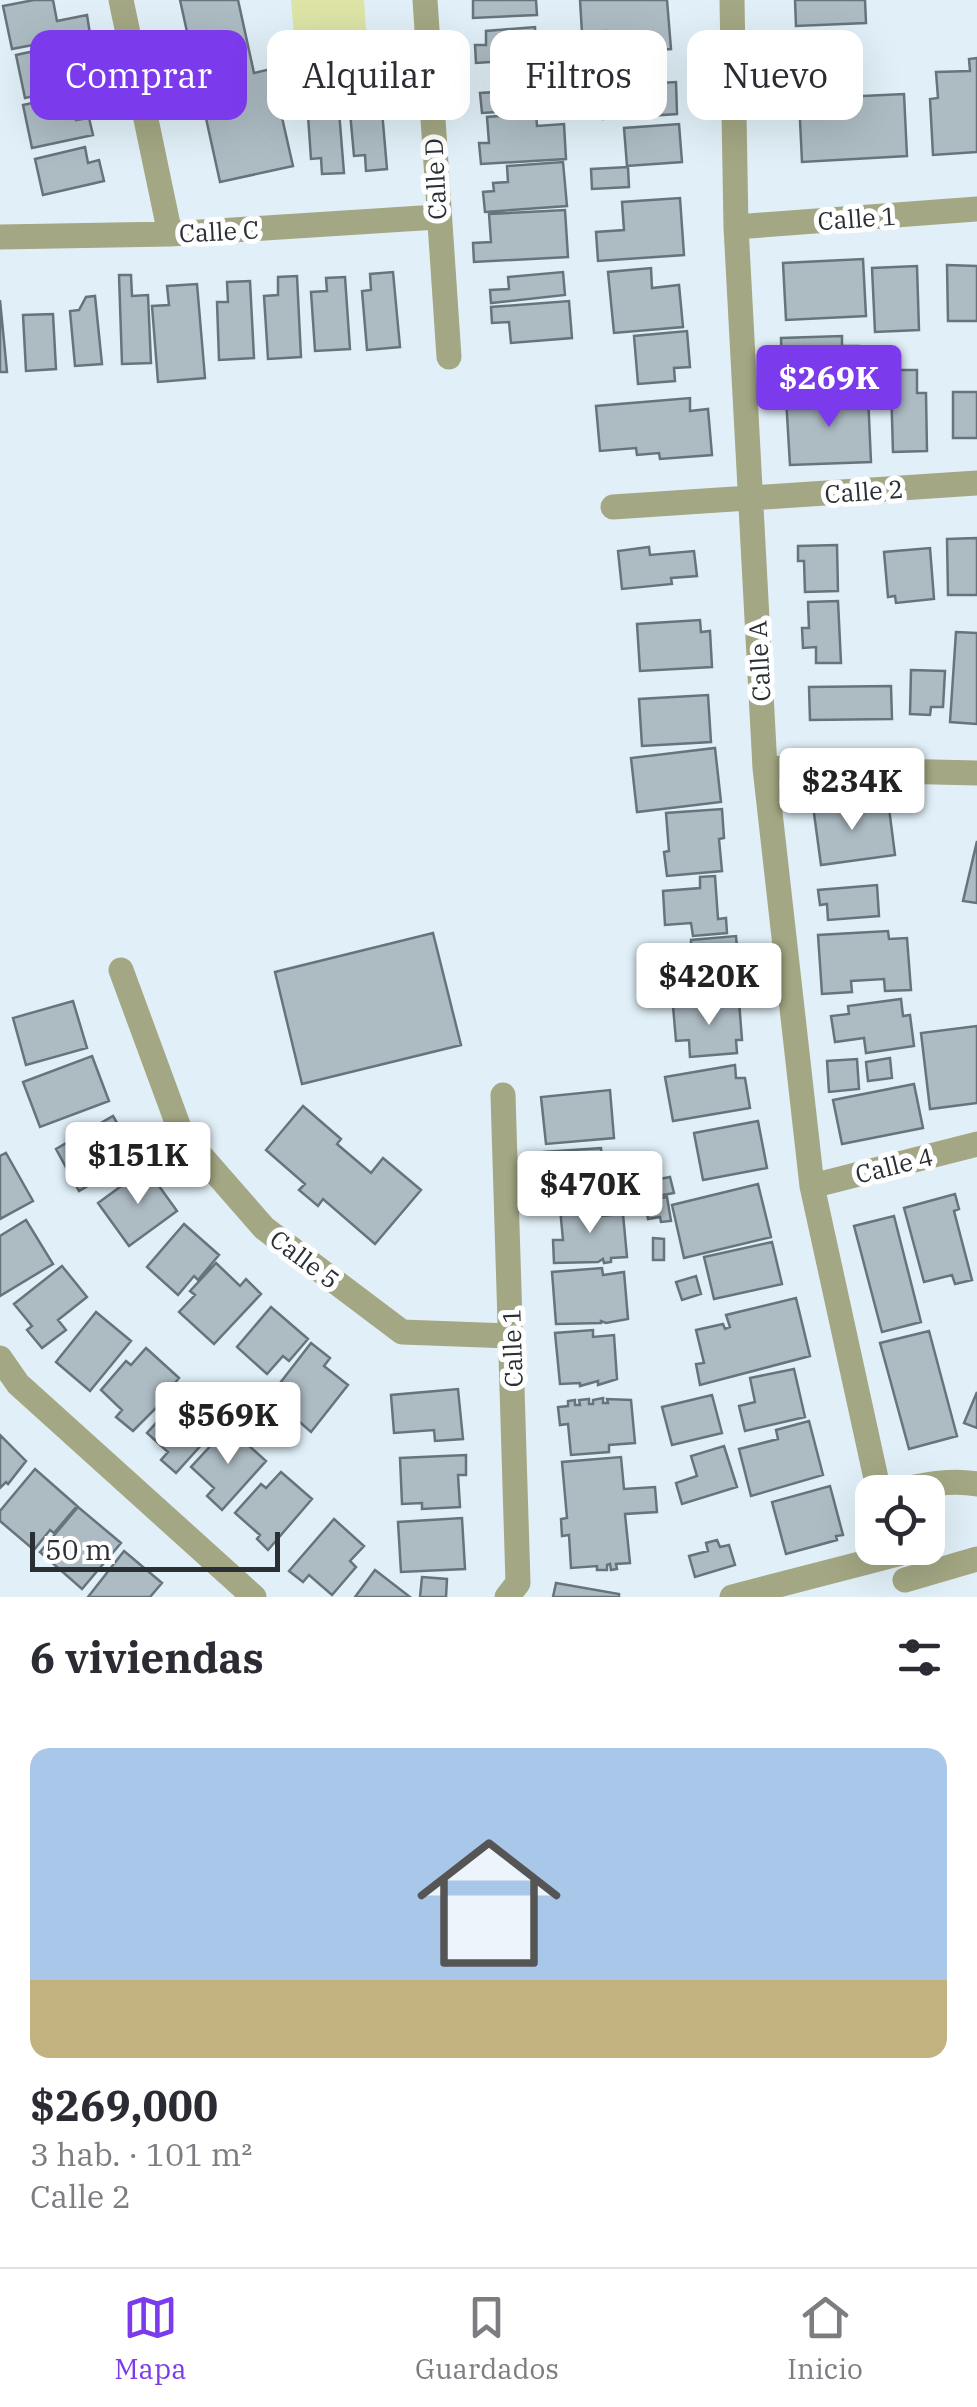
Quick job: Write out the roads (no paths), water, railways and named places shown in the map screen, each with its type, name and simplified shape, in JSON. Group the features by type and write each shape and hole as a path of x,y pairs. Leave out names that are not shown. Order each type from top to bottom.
{"street":[{"path":"121,0 170,234"},
{"name":"Calle D","path":"425,0 450,357"},
{"name":"Calle A","path":"732,0 736,227 765,768 812,1186 875,1475"},
{"name":"Calle 1","path":"736,227 977,210"},
{"name":"Calle C","path":"0,238 170,234 438,217"},
{"name":"Calle 2","path":"613,507 977,483"},
{"path":"765,768 977,774"},
{"name":"Calle 5","path":"121,970 180,1134 264,1228 402,1332 512,1336"},
{"name":"Calle 1","path":"503,1095 518,1583 507,1597"},
{"name":"Calle 4","path":"812,1186 977,1144"},
{"path":"0,1358 18,1384 254,1597"},
{"path":"945,1483 977,1484"},
{"path":"908,1588 977,1559"},
{"path":"732,1597 855,1563"}]}
